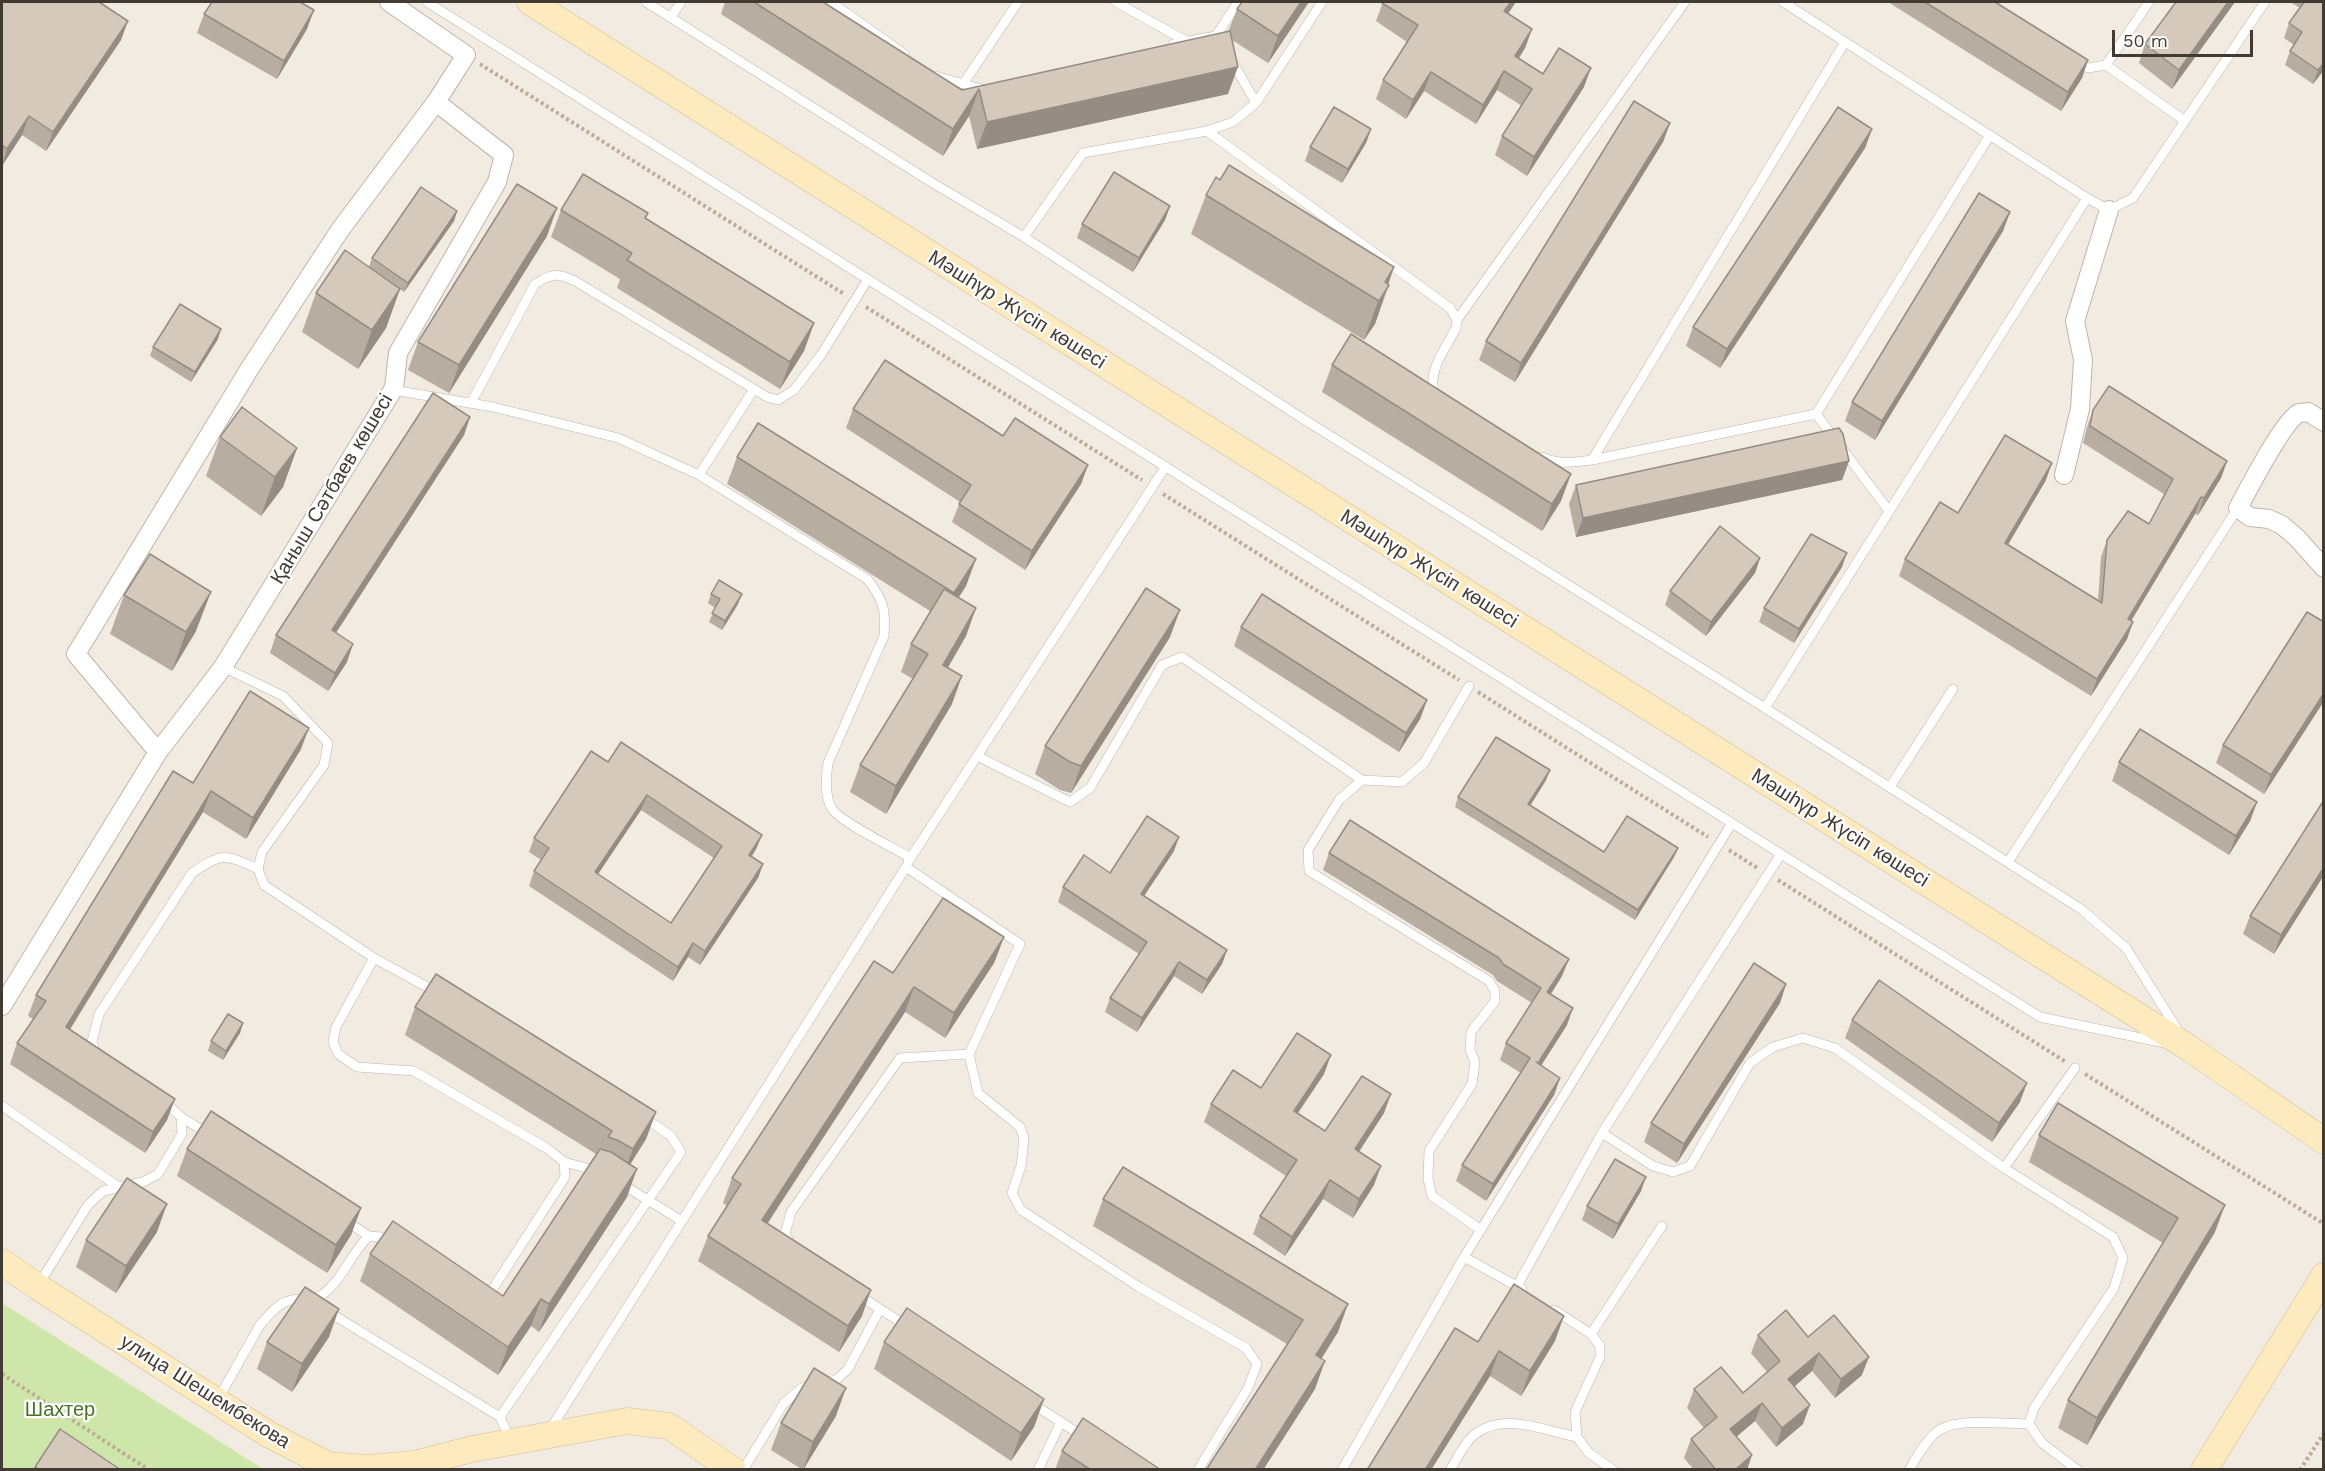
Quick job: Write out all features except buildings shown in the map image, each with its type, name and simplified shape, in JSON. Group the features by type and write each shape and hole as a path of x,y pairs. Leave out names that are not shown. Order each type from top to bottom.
{"main road":[{"name":"Мәшһүр Жүсіп көшесі","path":"530,2 2190,1048 2324,1141"},
{"name":"улица Шешембекова","path":"2,1262 268,1434 328,1465 368,1468 414,1464 511,1442 627,1420 669,1426 733,1470"},
{"path":"2204,1470 2324,1276"}],"street":[{"path":"158,752 76,654 250,368 340,230 436,102 466,55 389,2"},
{"name":"Қаныш Сәтбаев көшесі","path":"2,1006 158,752 224,667 393,390 398,354 497,182 504,155 436,102"},
{"path":"2064,475 2080,409 2083,360 2075,321 2109,210"},
{"path":"2324,422 2308,412 2299,413 2289,422 2261,465 2238,508 2250,517 2269,519 2282,525 2324,568"}],"lane":[{"path":"427,2 2040,1017 2190,1048"},
{"path":"646,2 931,182 1024,237 1297,415 2081,909 2126,948 2190,1048"},
{"path":"671,17 681,2"},
{"path":"831,2 908,57"},
{"path":"963,84 1018,2"},
{"path":"1116,2 1186,41"},
{"path":"1164,46 1216,36 1238,2"},
{"path":"1024,237 1083,153 1207,131 1233,123 1256,103 1322,2"},
{"path":"1437,400 1432,389 1433,373 1456,328 1457,320 1685,2"},
{"path":"1783,2 2109,210 2133,198 2265,2"},
{"path":"2106,65 2149,2"},
{"path":"1216,36 1222,45"},
{"path":"1592,460 1845,42"},
{"path":"1228,55 1256,103"},
{"path":"2067,62 2088,68 2106,65 2185,121"},
{"path":"927,71 937,78 982,90 994,87"},
{"path":"1207,131 1450,308 1457,320"},
{"path":"1529,450 1550,461 1569,463 1816,414 1990,135"},
{"path":"1765,708 2087,198"},
{"path":"471,403 535,284 547,276 560,274 576,281 767,397 778,400 794,390 821,355 868,279"},
{"path":"699,475 754,389"},
{"path":"393,390 471,403 618,438 699,475 867,579 883,603 884,636 828,763 825,784 832,808 844,819 912,858"},
{"path":"1816,414 1889,511"},
{"path":"546,1436 906,867 1166,466"},
{"path":"2008,862 2238,508"},
{"path":"977,756 1070,802 1090,788 1162,665 1182,657 1362,780 1402,782 1424,763 1469,686"},
{"path":"224,667 283,696 328,743 324,765 262,852 258,869 264,885 374,958 446,997"},
{"path":"1890,787 1953,689"},
{"path":"1362,780 1339,800 1308,850 1309,870 1489,981 1495,991 1495,1001 1471,1032 1470,1050 1475,1062 1472,1084 1429,1151 1428,1179 1432,1196 1481,1230"},
{"path":"1342,1470 1464,1257 1732,823"},
{"path":"1517,1286 1602,1133 1782,854"},
{"path":"106,1064 96,1058 92,1041 99,1014 192,873 215,857 230,857 258,869"},
{"path":"906,867 1020,944 969,1054 978,1093 1020,1127 1024,1138 1021,1166 1012,1192 1021,1210 1139,1287 1246,1348 1257,1364 1248,1389 1198,1470"},
{"path":"374,958 336,1027 333,1042 338,1054 357,1067 414,1071 548,1149 564,1161 604,1173"},
{"path":"1602,1133 1653,1166 1673,1172 1690,1166 1750,1063 1773,1047 1803,1038 1835,1048 2004,1168 2113,1237 2123,1258 2114,1288 2034,1408 2029,1424"},
{"path":"796,1253 785,1234 791,1212 900,1058 969,1054"},
{"path":"2004,1168 2075,1068"},
{"path":"153,1093 181,1117 221,1142"},
{"path":"2,1106 120,1188"},
{"path":"500,1418 650,1201 681,1152 671,1136 638,1113"},
{"path":"38,1287 88,1205 103,1191 143,1182 158,1174 182,1134 181,1117"},
{"path":"472,1297 480,1299 492,1290 565,1177 564,1161"},
{"path":"613,1178 682,1221"},
{"path":"339,1217 369,1236 382,1237 401,1250"},
{"path":"1591,1334 1662,1226"},
{"path":"217,1401 260,1325 269,1315 288,1301 310,1301 321,1296 333,1286 361,1244 369,1236"},
{"path":"1464,1257 1526,1292"},
{"path":"852,1290 921,1334"},
{"path":"310,1301 500,1418 511,1442"},
{"path":"1545,1304 1591,1334 1600,1346 1600,1357 1575,1412 1577,1437 1589,1454 1612,1470"},
{"path":"743,1470 784,1403 802,1388 836,1380 848,1369 880,1309"},
{"path":"1021,1397 1098,1446"},
{"path":"1038,1470 1061,1422"},
{"path":"1450,1470 1472,1436 1490,1425 1516,1423 1577,1437"},
{"path":"1909,1470 1918,1454 1940,1429 1959,1424 2029,1424"},
{"path":"2029,1424 2042,1443 2078,1470"}],"path":[{"path":"466,55 2324,1224"},
{"path":"2,1374 149,1470"},
{"path":"2300,1470 2324,1433"}],"green space":[{"name":"Шахтер","path":"2,1303 263,1469 2,1469"}]}
